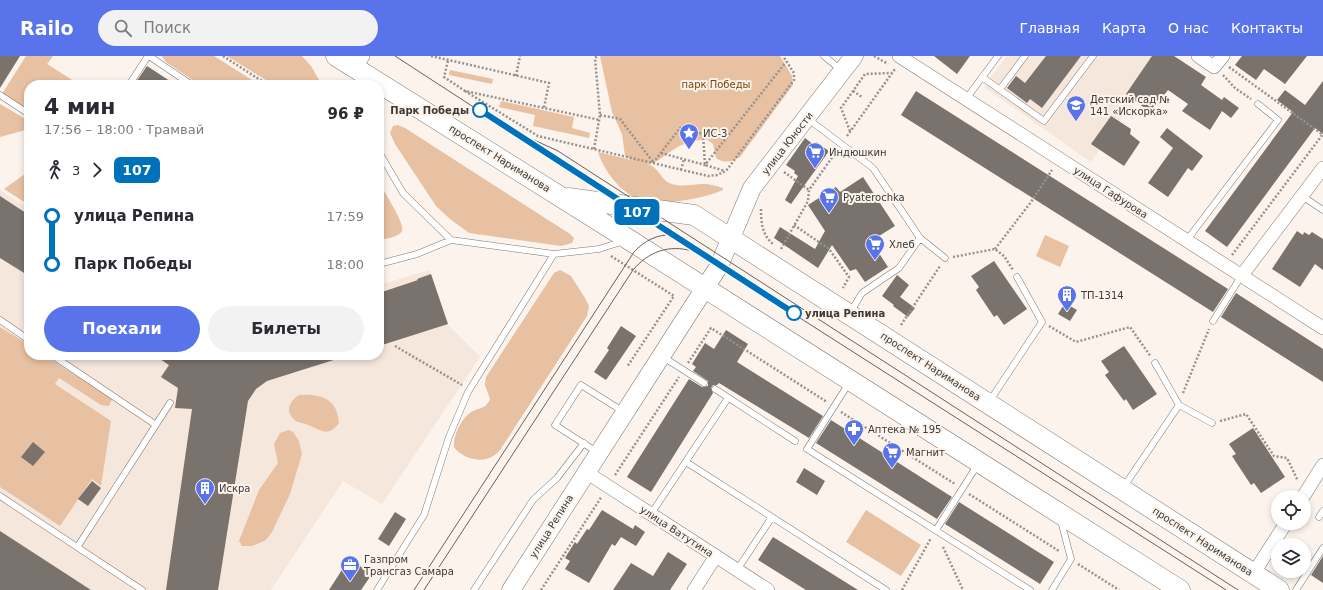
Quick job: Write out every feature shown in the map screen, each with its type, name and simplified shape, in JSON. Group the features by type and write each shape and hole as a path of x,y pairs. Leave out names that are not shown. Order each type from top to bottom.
{"main road":[{"name":"проспект Нариманова","path":"336,56 360,62 375,80"},
{"name":"проспект Нариманова","path":"384,88 562,197 1180,590"},
{"name":"проспект Нариманова","path":"562,197 694,215 1279,590"}],"street":[{"name":"улица Юности","path":"731,238 752,188 854,56"},
{"name":"улица Гафурова","path":"900,56 1323,328"},
{"path":"1198,56 1219,61"},
{"path":"1242,275 1323,168"},
{"name":"улица Репина","path":"511,590 586,472 591,448 624,412 719,266 731,238"},
{"path":"1307,490 1323,465"},
{"name":"улица Ватутина","path":"586,472 768,590"},
{"path":"1254,574 1282,530"},
{"path":"694,590 716,556"}],"lane":[{"path":"132,80 149,56 185,80"},
{"path":"824,56 842,71"},
{"path":"966,99 998,56"},
{"path":"1000,89 1025,56"},
{"path":"982,77 1044,121 1093,56"},
{"path":"0,95 24,111"},
{"path":"1187,240 1278,120 1258,104"},
{"path":"806,118 873,168 920,238 945,258"},
{"path":"384,161 403,193 451,240"},
{"path":"1302,196 1323,210"},
{"path":"850,314 862,293 899,268 920,238"},
{"path":"384,263 417,254 451,240 554,254 599,249 629,240"},
{"path":"377,590 424,514 449,437 470,390 554,254"},
{"path":"1212,321 1242,275"},
{"path":"988,403 1042,322 1018,277"},
{"path":"0,320 24,337"},
{"path":"660,355 704,383"},
{"path":"59,360 156,425"},
{"path":"1155,363 1179,405 1212,423"},
{"path":"851,381 807,449 1030,590"},
{"path":"474,590 534,500 591,448 555,425 581,385 624,412"},
{"path":"715,389 795,441"},
{"path":"651,514 728,398"},
{"path":"78,546 170,403"},
{"path":"1123,489 1179,405"},
{"path":"686,462 886,590"},
{"path":"936,530 979,462"},
{"path":"0,496 78,546 142,590"},
{"path":"1319,517 1323,511"},
{"path":"1052,590 1071,559 1058,513"},
{"path":"737,570 772,517"},
{"path":"1296,590 1323,548"}],"path":[{"path":"223,56 260,80"},
{"path":"431,56 549,83 544,108"},
{"path":"516,76 520,56"},
{"path":"594,149 600,120 595,58 597,56"},
{"path":"448,61 444,77 538,136 708,176 717,175 726,171 794,80 794,73 783,56"},
{"path":"1219,61 1235,88 1258,104"},
{"path":"1219,61 1323,135 1225,264"},
{"path":"705,165 786,62"},
{"path":"851,131 841,108 865,74 892,73"},
{"path":"465,91 600,120"},
{"path":"854,91 862,97"},
{"path":"600,115 620,119 653,163"},
{"path":"653,163 680,128 703,134 705,165"},
{"path":"661,153 726,171"},
{"path":"681,170 684,159"},
{"path":"901,325 945,258 995,248 1031,202 1052,169"},
{"path":"779,178 784,172 808,190"},
{"path":"764,203 761,209 761,221 764,233 771,243 778,247"},
{"path":"794,225 829,249 849,277 843,288"},
{"path":"995,248 1004,256 1018,277"},
{"path":"599,249 674,296 626,366"},
{"path":"1179,405 1212,321"},
{"path":"1042,322 1076,342 1130,327 1155,363"},
{"path":"541,590 711,328 1119,590"},
{"path":"395,346 470,390"},
{"path":"1212,423 1246,414 1274,456 1287,458 1302,490"},
{"path":"902,590 936,530"},
{"path":"936,530 963,590"}],"shaded area":[{"name":"Детский сад № 141 «Искорка»","path":"1007,56 1165,57 1091,162 984,87"},
{"path":"0,190 24,206 24,360 384,360 384,284 429,270 448,325 480,357 382,504 343,481 271,590 0,590"}],"green space":[{"path":"26,56 53,56 47,64 72,80 24,80 24,108 2,94"},
{"path":"162,56 214,56 252,80 193,80 166,62"},
{"path":"227,56 302,56 311,66 319,80 266,80"},
{"name":"парк Победы","path":"600,56 780,56 792,76 793,85 740,157 728,162 719,160 716,158 713,144 706,139 681,146 658,160 648,164 655,168 669,183 682,186 709,184 723,188 723,190 683,201 651,202 634,197 620,187 604,167 598,152 631,160 625,156 622,134 612,112"},
{"path":"450,70 493,79 492,84 449,75"},
{"path":"501,101 574,117 572,128 590,133 589,138 533,126 535,115 499,107"},
{"path":"0,104 24,118 24,130 0,137"},
{"path":"398,125 405,128 570,234 574,238 572,243 561,246 469,233 436,206 395,144 390,133 393,126"},
{"path":"24,175 24,202 4,189"},
{"path":"384,191 397,214 402,227 402,231 398,235 384,239"},
{"path":"1045,235 1069,246 1060,267 1036,256"},
{"path":"560,270 571,276 585,298 589,306 587,316 499,451 493,456 483,460 467,457 457,451 454,447 458,428 464,419 473,411 484,407 488,403 490,399 485,385 486,377 554,273"},
{"path":"0,327 24,342 24,360 52,360 112,399 109,406 101,405 59,378 55,384 111,421 101,486 92,479 60,526 0,487"},
{"path":"299,395 314,395 326,399 331,403 338,415 339,423 335,428 328,432 324,432 292,418 289,407"},
{"path":"289,430 293,432 299,441 302,454 290,494 272,532 266,540 252,546 242,546 239,541 259,490 278,463 274,444 280,433"},
{"path":"866,510 921,545 901,576 846,542"}],"building":[{"path":"0,56 20,56 0,88"},
{"path":"934,56 970,56 957,74"},
{"path":"1046,56 1081,56 1042,108 1030,99 1027,103 1007,88 1016,76 1025,83"},
{"path":"1152,56 1174,56 1206,77 1201,85 1222,100 1224,97 1239,108 1231,118 1222,111 1210,130 1182,111 1188,104 1168,90 1164,95 1162,94 1150,112 1126,94"},
{"path":"1242,56 1307,56 1285,84 1264,69 1256,80 1235,65"},
{"path":"147,66 168,80 137,80"},
{"path":"1323,81 1323,134 1315,128 1227,247 1205,231 1293,112 1277,100 1285,90 1305,105"},
{"path":"916,91 1228,289 1213,312 901,115"},
{"path":"1111,116 1131,129 1130,134 1140,142 1124,166 1091,144"},
{"path":"1167,128 1203,156 1192,171 1188,168 1168,197 1148,183 1173,148 1160,137"},
{"path":"805,138 814,145 816,142 829,151 791,204 785,200 798,176 794,173 795,171 786,165"},
{"path":"863,177 895,226 871,241 888,267 865,282 856,269 850,271 832,245 818,268 774,238 780,227 815,249 825,231 808,205 836,187 840,192"},
{"path":"0,196 24,212 24,273 0,258"},
{"path":"1297,231 1303,235 1304,232 1309,235 1312,232 1323,239 1323,270 1315,264 1300,287 1272,269"},
{"path":"994,261 1027,309 1004,325 997,315 994,317 976,290 979,287 971,276"},
{"path":"431,274 448,324 384,344 384,291 418,280 417,279"},
{"path":"897,275 909,285 894,305 882,296"},
{"path":"1236,293 1323,349 1323,382 1221,317"},
{"path":"900,297 915,308 908,317 893,306"},
{"name":"ТП-1314","path":"1065,303 1077,310 1070,321 1058,314"},
{"path":"621,326 636,336 606,380 594,372 609,350 607,348"},
{"path":"726,330 748,344 737,362 823,416 809,438 719,383 717,385 713,385 711,388 713,393 651,492 627,477 689,379 702,387 708,386 708,381 693,371 696,367 692,364 705,343 714,349"},
{"path":"1124,346 1157,394 1133,410 1126,399 1124,401 1105,375 1109,372 1101,361"},
{"name":"Искра","path":"162,360 334,360 267,381 256,389 248,401 218,590 166,590 192,409 175,408 178,388 161,377 169,365"},
{"path":"831,420 952,497 937,519 816,443"},
{"path":"1253,428 1285,477 1261,493 1254,483 1251,485 1232,456 1236,454 1229,444"},
{"path":"33,442 45,452 33,466 21,457"},
{"path":"804,468 825,481 817,495 796,482"},
{"path":"92,481 101,488 88,506 78,499"},
{"path":"959,502 1054,562 1040,584 945,524"},
{"path":"602,510 633,529 635,525 645,532 636,546 621,537 615,546 612,544 589,583 565,569 570,561 565,558 575,542 577,544 587,529 589,530"},
{"path":"395,512 406,519 389,546 378,539"},
{"path":"0,531 91,590 0,590"},
{"path":"773,537 858,590 806,590 758,560"},
{"path":"668,552 687,564 670,590 613,590 631,563 653,576"},
{"path":"1323,556 1323,583 1311,575"},
{"name":"Газпром Трансгаз Самара","path":"349,559 372,574 361,590 329,590"}],"tram line":[{"path":"395,56 706,258 1226,590"},
{"name":"107","path":"480,110 694,250 794,313"},
{"path":"534,140 558,151 1238,590"},
{"path":"414,590 634,252 651,239 672,235"},
{"path":"424,590 633,270 645,258 660,251 675,248 692,251"}],"place":[{"name":"Парк Победы","path":"480,110"},
{"name":"Детский сад № 141 «Искорка»","path":"1076,122"},
{"name":"ИС-3","path":"689,150"},
{"name":"Индюшкин","path":"815,169"},
{"name":"Pyaterochka","path":"829,214"},
{"name":"Хлеб","path":"875,261"},
{"name":"ТП-1314","path":"1067,312"},
{"name":"улица Репина","path":"794,313"},
{"name":"Аптека № 195","path":"854,446"},
{"name":"Магнит","path":"892,469"},
{"name":"Искра","path":"205,505"},
{"name":"Газпром Трансгаз Самара","path":"350,582"}]}
